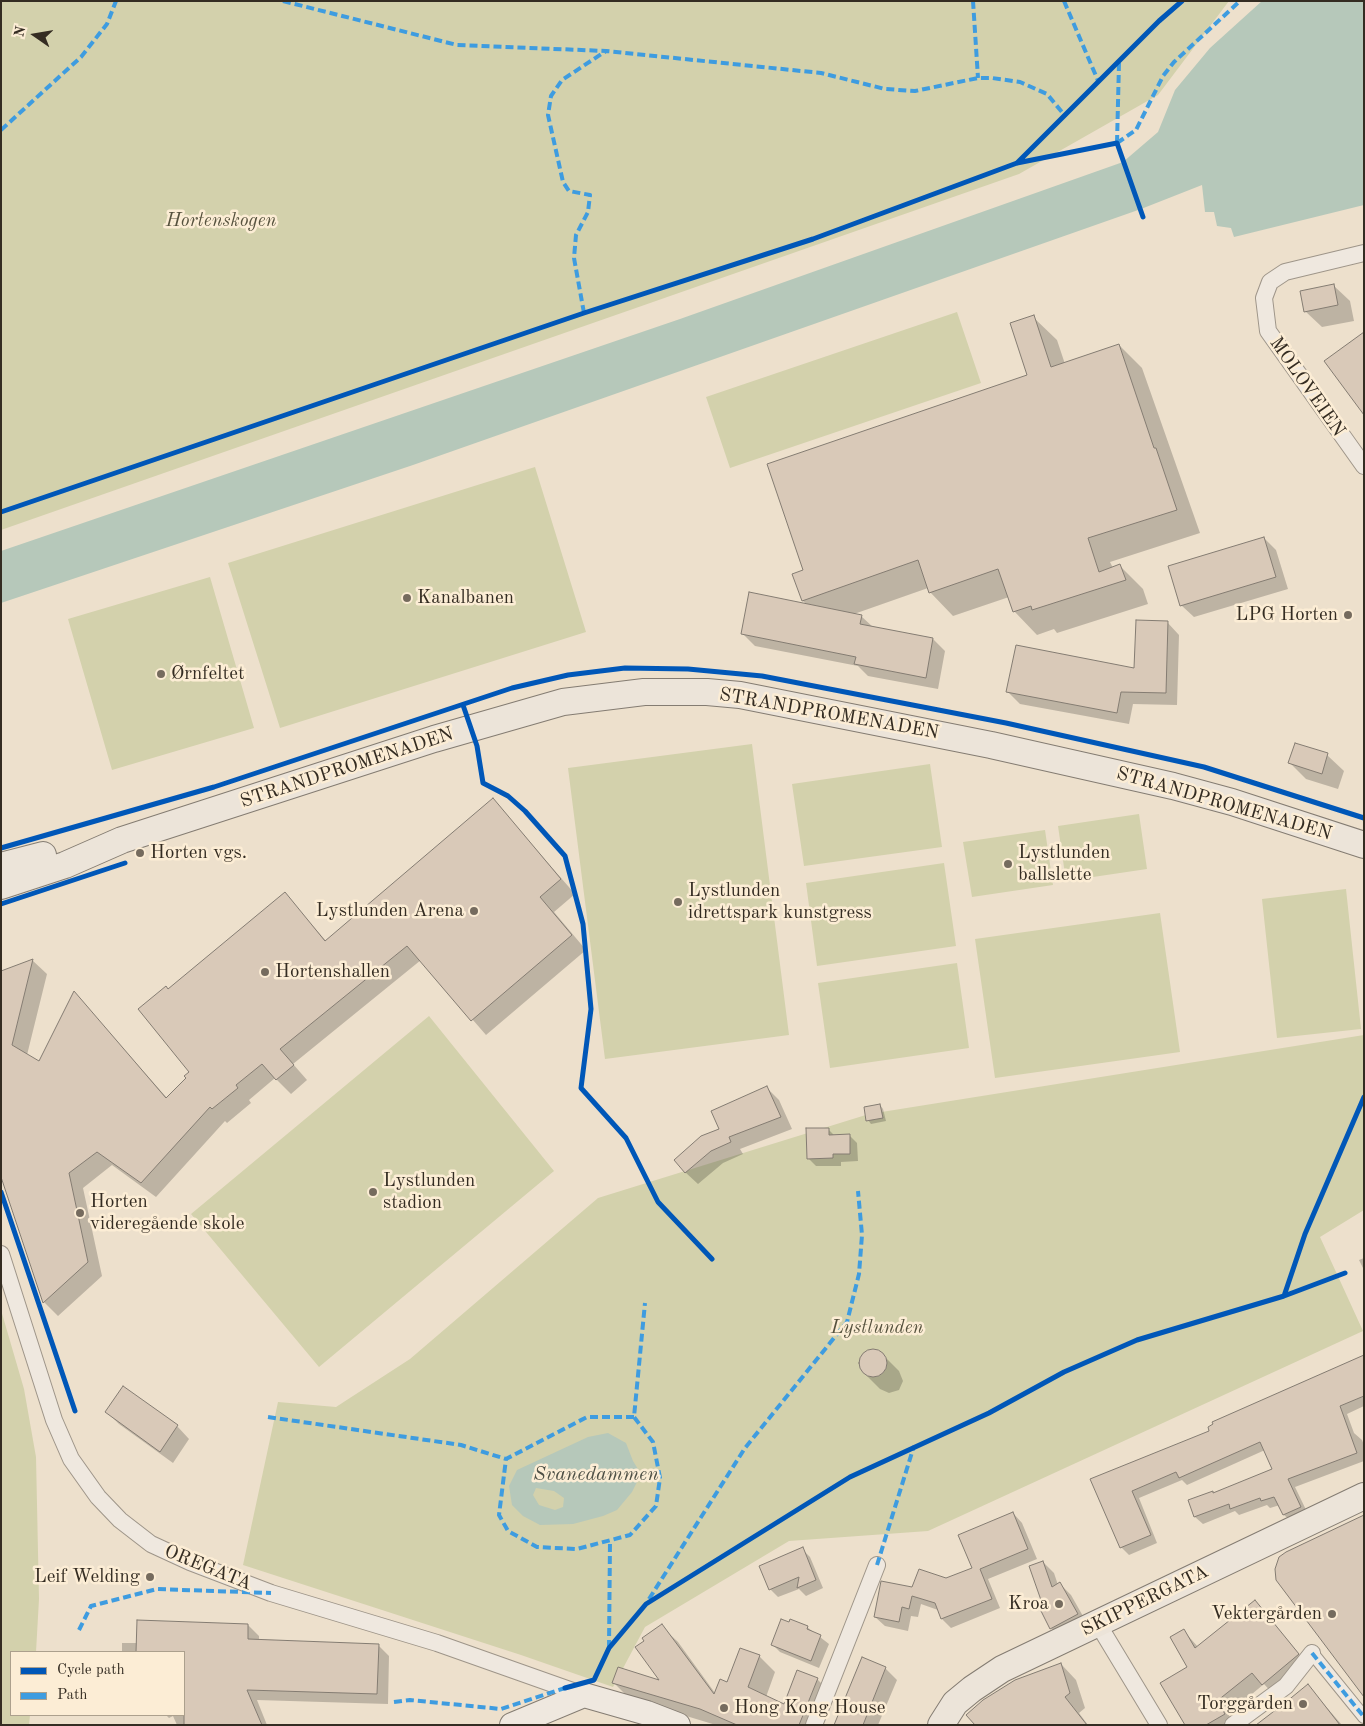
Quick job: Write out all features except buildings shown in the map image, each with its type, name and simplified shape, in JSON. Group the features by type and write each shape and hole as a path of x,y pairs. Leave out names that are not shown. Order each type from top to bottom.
{"main road":[{"name":"STRANDPROMENADEN","path":"1,886 65,865 122,840 434,739 534,710 589,698 674,691 740,695 790,704 1102,769 1232,802 1364,845"},
{"name":"STRANDPROMENADEN","path":"1,866 62,850 122,840"},
{"name":"SKIPPERGATA","path":"941,1725 955,1703 972,1689 1002,1670 1364,1496"},
{"path":"512,1725 584,1695 666,1723"}],"street":[{"name":"MOLOVEIEN","path":"1364,253 1285,272 1270,282 1264,298 1268,331 1364,466"},
{"name":"OREGATA","path":"1,1254 54,1420 71,1459 98,1497 120,1520 150,1544 190,1562 271,1593 437,1643 584,1695"},
{"path":"814,1725 877,1566"},
{"path":"1098,1624 1159,1725"},
{"path":"1233,1725 1286,1686 1312,1654 1364,1717"}],"green space":[{"name":"Hortenskogen","path":"1,1 1229,1 1158,95 1019,174 1,530"},
{"path":"957,312 981,383 730,468 706,397"},
{"name":"Kanalbanen","path":"535,467 586,632 280,728 228,563"},
{"name":"Ørnfeltet","path":"210,577 254,728 112,770 68,619"},
{"name":"Lystlunden idrettspark kunstgress","path":"752,744 789,1035 605,1059 568,768"},
{"path":"930,764 942,847 804,866 792,784"},
{"path":"1139,814 1147,869 1066,881 1058,826"},
{"name":"Lystlunden ballslette","path":"1045,830 1053,885 972,897 963,842"},
{"path":"944,863 956,946 817,966 806,883"},
{"path":"1346,889 1361,1029 1277,1038 1262,899"},
{"path":"1160,913 1180,1052 995,1078 975,939"},
{"path":"957,963 969,1048 830,1068 818,983"},
{"name":"Lystlunden stadion","path":"429,1016 554,1171 319,1367 191,1214"},
{"name":"Lystlunden","path":"1364,1035 1364,1210 1320,1237 1363,1331 928,1531 789,1541 645,1627 613,1687 521,1655 243,1565 278,1402 336,1407 410,1359 598,1198 869,1114"},
{"path":"1,1310 24,1389 36,1457 39,1599 36,1651 10,1651 10,1716 30,1716 29,1725 1,1725"}],"water":[{"path":"1262,1 1364,1 1364,205 1234,237 1231,228 1217,226 1214,212 1205,212 1202,185 1141,209 413,465 1,603 1,551 680,319 1123,162 1158,132 1175,90 1210,48"},
{"name":"Svanedammen","path":"608,1433 626,1443 633,1461 641,1474 632,1492 617,1510 573,1524 540,1525 523,1516 512,1505 509,1486 517,1470 588,1437","holes":["536,1488 554,1491 564,1498 563,1507 555,1510 539,1505 533,1495"]}],"marked path":[{"path":"1,130 81,57 107,24 116,1"},
{"path":"283,1 457,45 606,51 821,73 885,89 915,91 978,78 1020,82 1047,94 1066,117"},
{"path":"973,1 978,78"},
{"path":"1064,1 1099,83"},
{"path":"1117,143 1136,130 1163,76 1174,62 1240,1"},
{"path":"584,313 574,258 576,235 588,212 590,195 569,191 563,182 548,115 551,96 562,80 606,51"},
{"path":"1117,143 1119,63"},
{"path":"649,1599 745,1448 847,1322 859,1274 862,1235 858,1191"},
{"path":"634,1417 587,1417 506,1459 499,1515 508,1531 537,1547 577,1549 630,1535 656,1506 660,1478 653,1442 634,1417 645,1303"},
{"path":"268,1417 461,1445 506,1459"},
{"path":"877,1565 914,1446"},
{"path":"609,1648 610,1541"},
{"path":"79,1630 91,1606 157,1589 271,1593"},
{"path":"1312,1653 1364,1717"},
{"path":"394,1702 410,1700 501,1709 565,1688"}],"cycle path":[{"path":"1017,163 1159,21 1182,1"},
{"path":"1,512 584,313 813,239 1017,163 1117,143 1143,217"},
{"path":"1,848 214,787 512,688 568,675 625,668 688,669 762,676 1006,723 1204,767 1364,818"},
{"path":"463,705 477,746 483,783 508,796 525,811 565,856 583,924 591,1009 581,1088 626,1138 658,1202 712,1259"},
{"path":"1,904 125,863"},
{"path":"1284,1296 1305,1234 1364,1097"},
{"path":"1,1192 75,1411"},
{"path":"565,1688 594,1680 609,1648 646,1604 850,1477 989,1413 1064,1372 1137,1340 1284,1296 1345,1273"}],"place":[{"name":"Kanalbanen","path":"407,598"},
{"name":"LPG Horten","path":"1348,615"},
{"name":"Ørnfeltet","path":"161,674"},
{"name":"Horten vgs.","path":"140,853"},
{"name":"Lystlunden ballslette","path":"1008,864"},
{"name":"Lystlunden idrettspark kunstgress","path":"678,902"},
{"name":"Lystlunden Arena","path":"474,911"},
{"name":"Hortenshallen","path":"265,972"},
{"name":"Lystlunden stadion","path":"373,1192"},
{"name":"Horten videregående skole","path":"80,1213"},
{"name":"Leif Welding","path":"150,1577"},
{"name":"Kroa","path":"1059,1604"},
{"name":"Vektergården","path":"1332,1614"},
{"name":"Torggården","path":"1303,1704"},
{"name":"Hong Kong House","path":"724,1708"}]}
